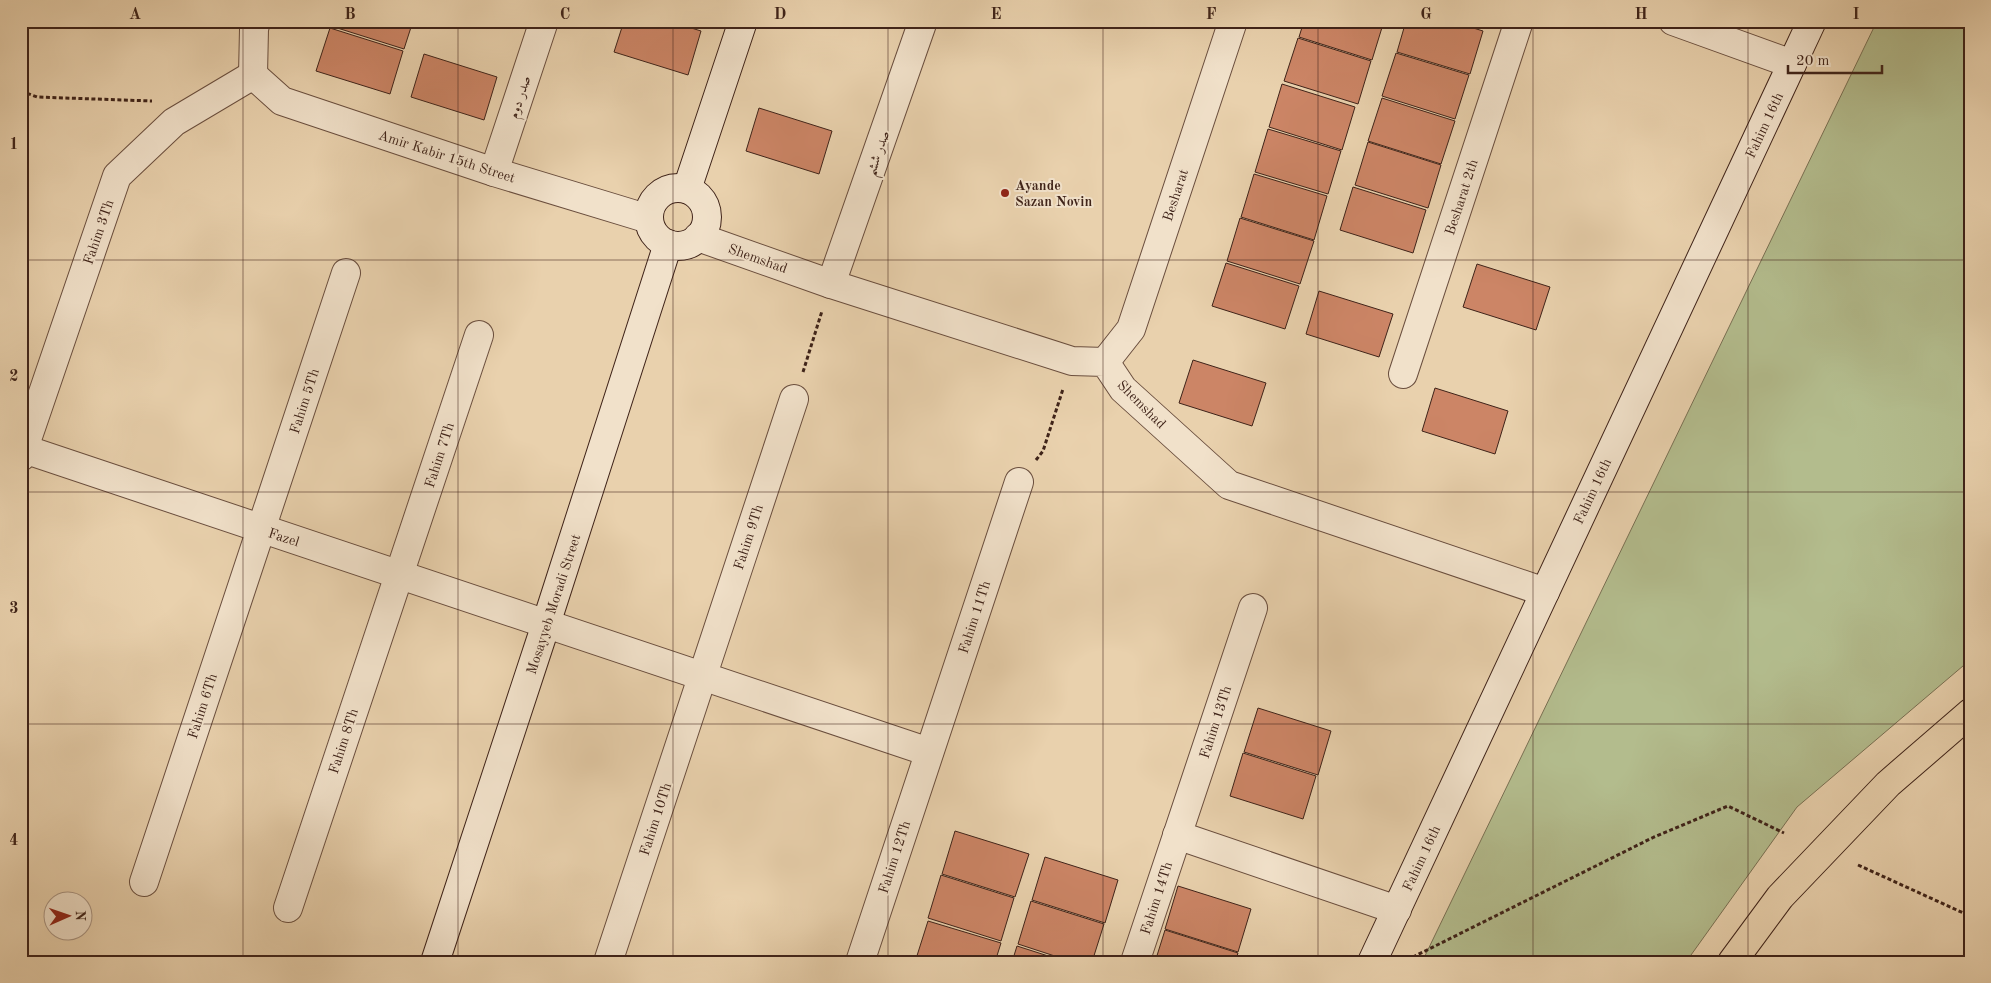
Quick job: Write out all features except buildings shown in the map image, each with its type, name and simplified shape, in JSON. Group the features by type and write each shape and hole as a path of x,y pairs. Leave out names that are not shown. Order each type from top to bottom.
{"highway":[{"path":"1732,962 1787,890 1888,784 1970,713"}],"street":[{"path":"253,75 254,29 256,21"},
{"name":"صدر دوم","path":"494,172 544,21"},
{"path":"687,189 743,21"},
{"name":"صدر ششم","path":"831,284 923,21"},
{"name":"Besharat","path":"1105,362 1131,329 1232,21"},
{"name":"Besharat 2th","path":"1402,374 1519,21"},
{"path":"1673,21 1716,28 1792,64"},
{"name":"Fahim 16th","path":"1372,962 1812,21"},
{"name":"Amir Kabir 15th Street","path":"253,75 282,101 494,172 648,219"},
{"name":"Fahim 3Th","path":"22,452 117,176 174,122 253,75"},
{"path":"676,187 687,189 698,195 704,204 707,216 705,228 690,244 679,246 668,244 659,239 652,230 648,219 650,208 656,198 665,190 676,187"},
{"name":"Shemshad","path":"698,237 831,284 1072,361 1105,362 1123,389 1229,485 1545,592"},
{"name":"Mosayyeb Moradi Street","path":"435,962 668,244"},
{"name":"Fahim 5Th","path":"261,529 346,273"},
{"name":"Fahim 7Th","path":"398,575 479,335"},
{"name":"Fahim 9Th","path":"702,676 794,399"},
{"name":"Fazel","path":"22,452 261,529 929,752"},
{"name":"Fahim 11Th","path":"929,752 1019,482"},
{"name":"Fahim 6Th","path":"144,882 261,529"},
{"name":"Fahim 8Th","path":"288,908 398,575"},
{"name":"Fahim 13Th","path":"1177,835 1252,608"},
{"name":"Fahim 10Th","path":"608,962 702,676"},
{"name":"Fahim 12Th","path":"860,962 929,752"},
{"path":"1177,835 1397,910"},
{"name":"Fahim 14Th","path":"1135,962 1177,835"}],"path":[{"path":"21,91 37,96 156,101"},
{"path":"794,399 831,284"},
{"path":"1019,482 1043,451 1072,361"},
{"path":"1404,962 1654,837 1728,806 1784,833"},
{"path":"1858,865 1970,916"}],"green space":[{"path":"1877,21 1970,21 1970,660 1797,807 1686,962 1422,962"}],"place":[{"name":"Ayande Sazan Novin","path":"1005,193"}]}
